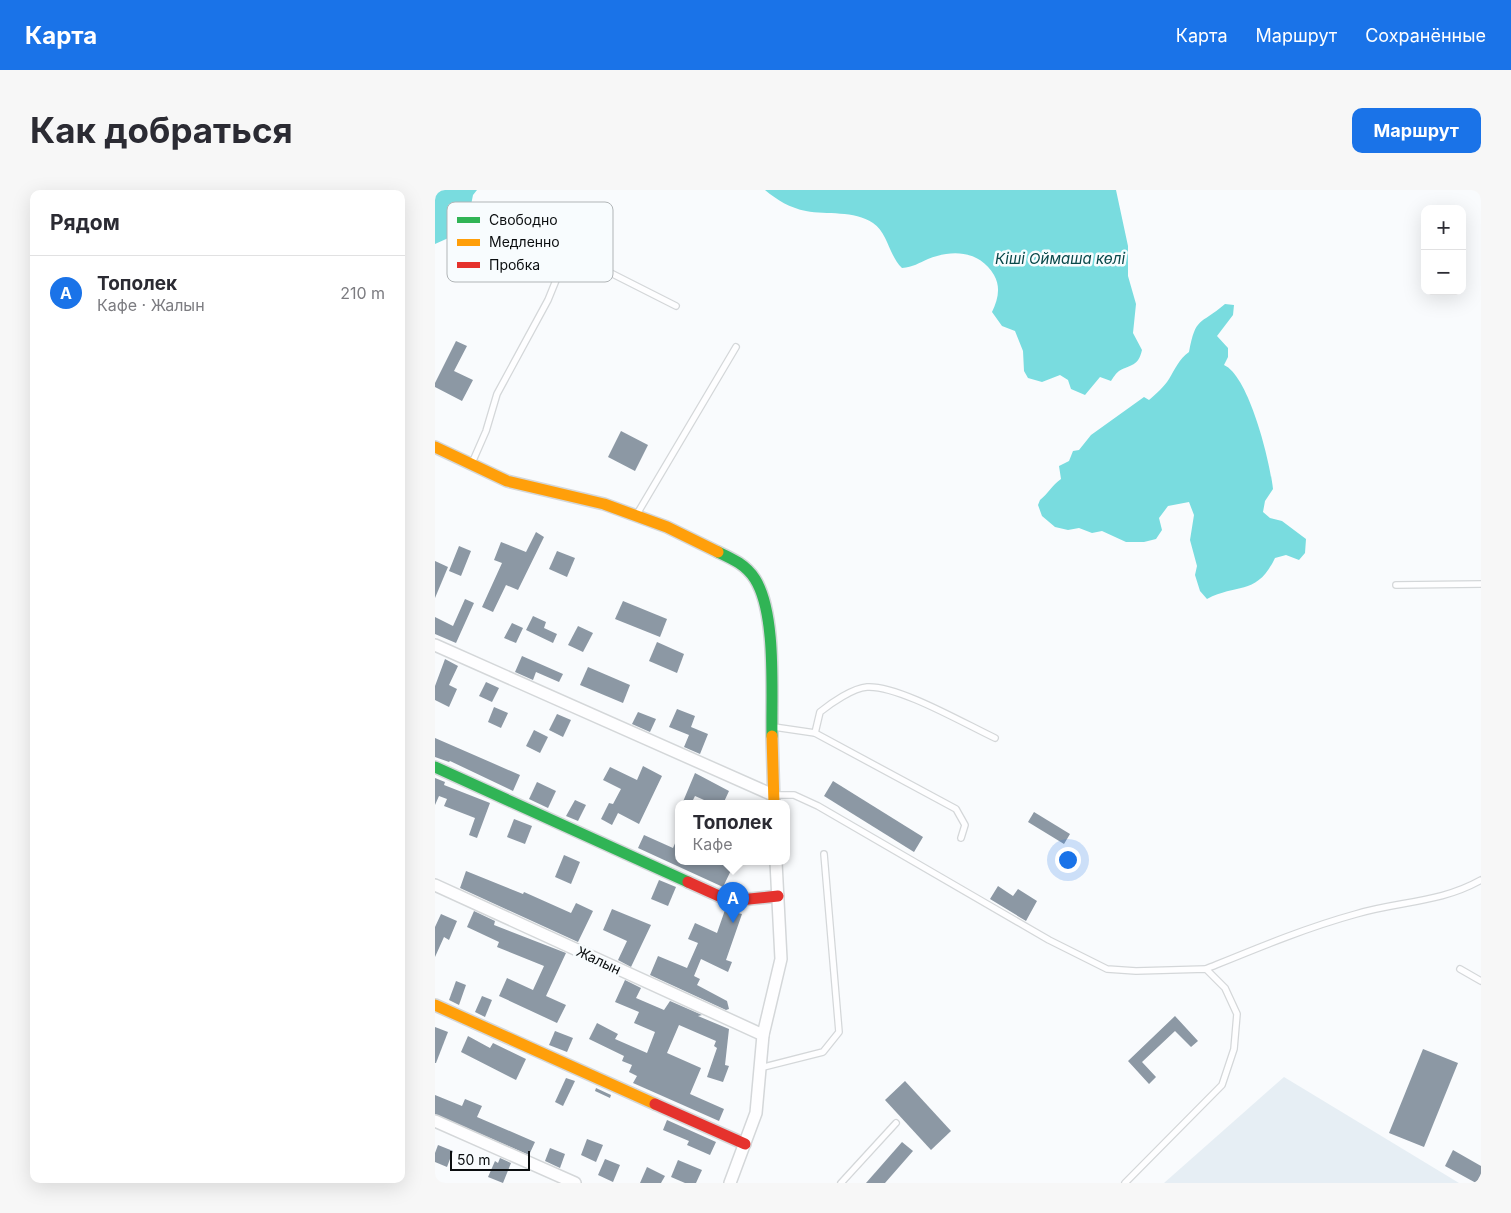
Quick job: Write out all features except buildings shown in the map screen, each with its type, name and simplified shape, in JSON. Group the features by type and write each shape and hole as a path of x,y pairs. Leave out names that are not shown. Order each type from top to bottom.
{"street":[{"path":"435,447 507,482 603,504 667,527 739,562 754,578 764,597 770,644 774,799 435,645"},
{"path":"435,767 730,901 778,896"},
{"path":"730,1183 756,1113 763,1034 781,959 777,865"},
{"name":"Жалын","path":"435,885 763,1034"},
{"path":"435,1005 745,1144"},
{"path":"435,1121 575,1183"}],"lane":[{"path":"613,274 676,306"},
{"path":"472,465 486,431 497,394 548,300 555,282"},
{"path":"636,516 736,347"},
{"path":"1396,585 1481,584"},
{"path":"815,733 820,712 835,701 867,687 895,691 995,738"},
{"path":"772,727 815,733 956,809 965,825 961,838"},
{"path":"774,799 794,795 818,806 1049,940 1107,968 1136,971 1205,969 1280,938 1358,913 1443,897 1481,880"},
{"path":"760,1068 823,1052 839,1032 824,854"},
{"path":"1125,1183 1222,1085 1234,1049 1237,1014 1225,988 1205,969"},
{"path":"1460,969 1481,981"},
{"path":"841,1183 896,1123"}],"shaded area":[{"path":"1284,1077 1459,1183 1164,1183"}],"water":[{"path":"435,190 477,190 473,195 472,202 447,202 447,239 435,244"},
{"name":"Кіші Оймаша көлi","path":"765,190 1116,190 1128,246 1128,276 1136,304 1133,333 1142,350 1140,355 1136,362 1118,372 1111,381 1100,377 1085,395 1071,389 1068,380 1060,375 1042,382 1028,378 1024,371 1023,351 1015,331 1002,326 992,312 997,298 997,284 994,275 981,261 965,254 956,253 937,256 913,266 902,268 878,227 866,219 857,216 800,210 784,203"},
{"path":"1225,304 1234,305 1233,315 1217,336 1228,348 1228,357 1224,365 1233,372 1250,402 1268,459 1273,489 1265,501 1263,512 1270,518 1282,521 1306,539 1305,553 1299,560 1286,555 1275,558 1268,570 1254,583 1207,599 1200,591 1195,575 1197,566 1190,540 1194,515 1189,502 1168,506 1159,518 1162,530 1156,539 1144,542 1126,542 1102,531 1092,533 1079,528 1068,530 1055,527 1042,516 1038,505 1040,500 1061,479 1059,466 1069,461 1073,451 1079,450 1091,435 1144,397 1149,400 1160,390 1180,361 1189,352 1194,332 1200,323"}],"traffic: fast":[{"path":"718,552 748,570 755,579 762,594 770,633 772,736"},
{"path":"435,767 688,882"}],"traffic: slow":[{"path":"435,447 507,481 604,504 667,527 718,552"},
{"path":"772,736 774,800"},
{"path":"435,1005 655,1104"}],"traffic: jam":[{"path":"688,882 730,901 778,896"},
{"path":"655,1104 745,1144"}],"place":[{"name":"Тополек","path":"733,923"}]}
